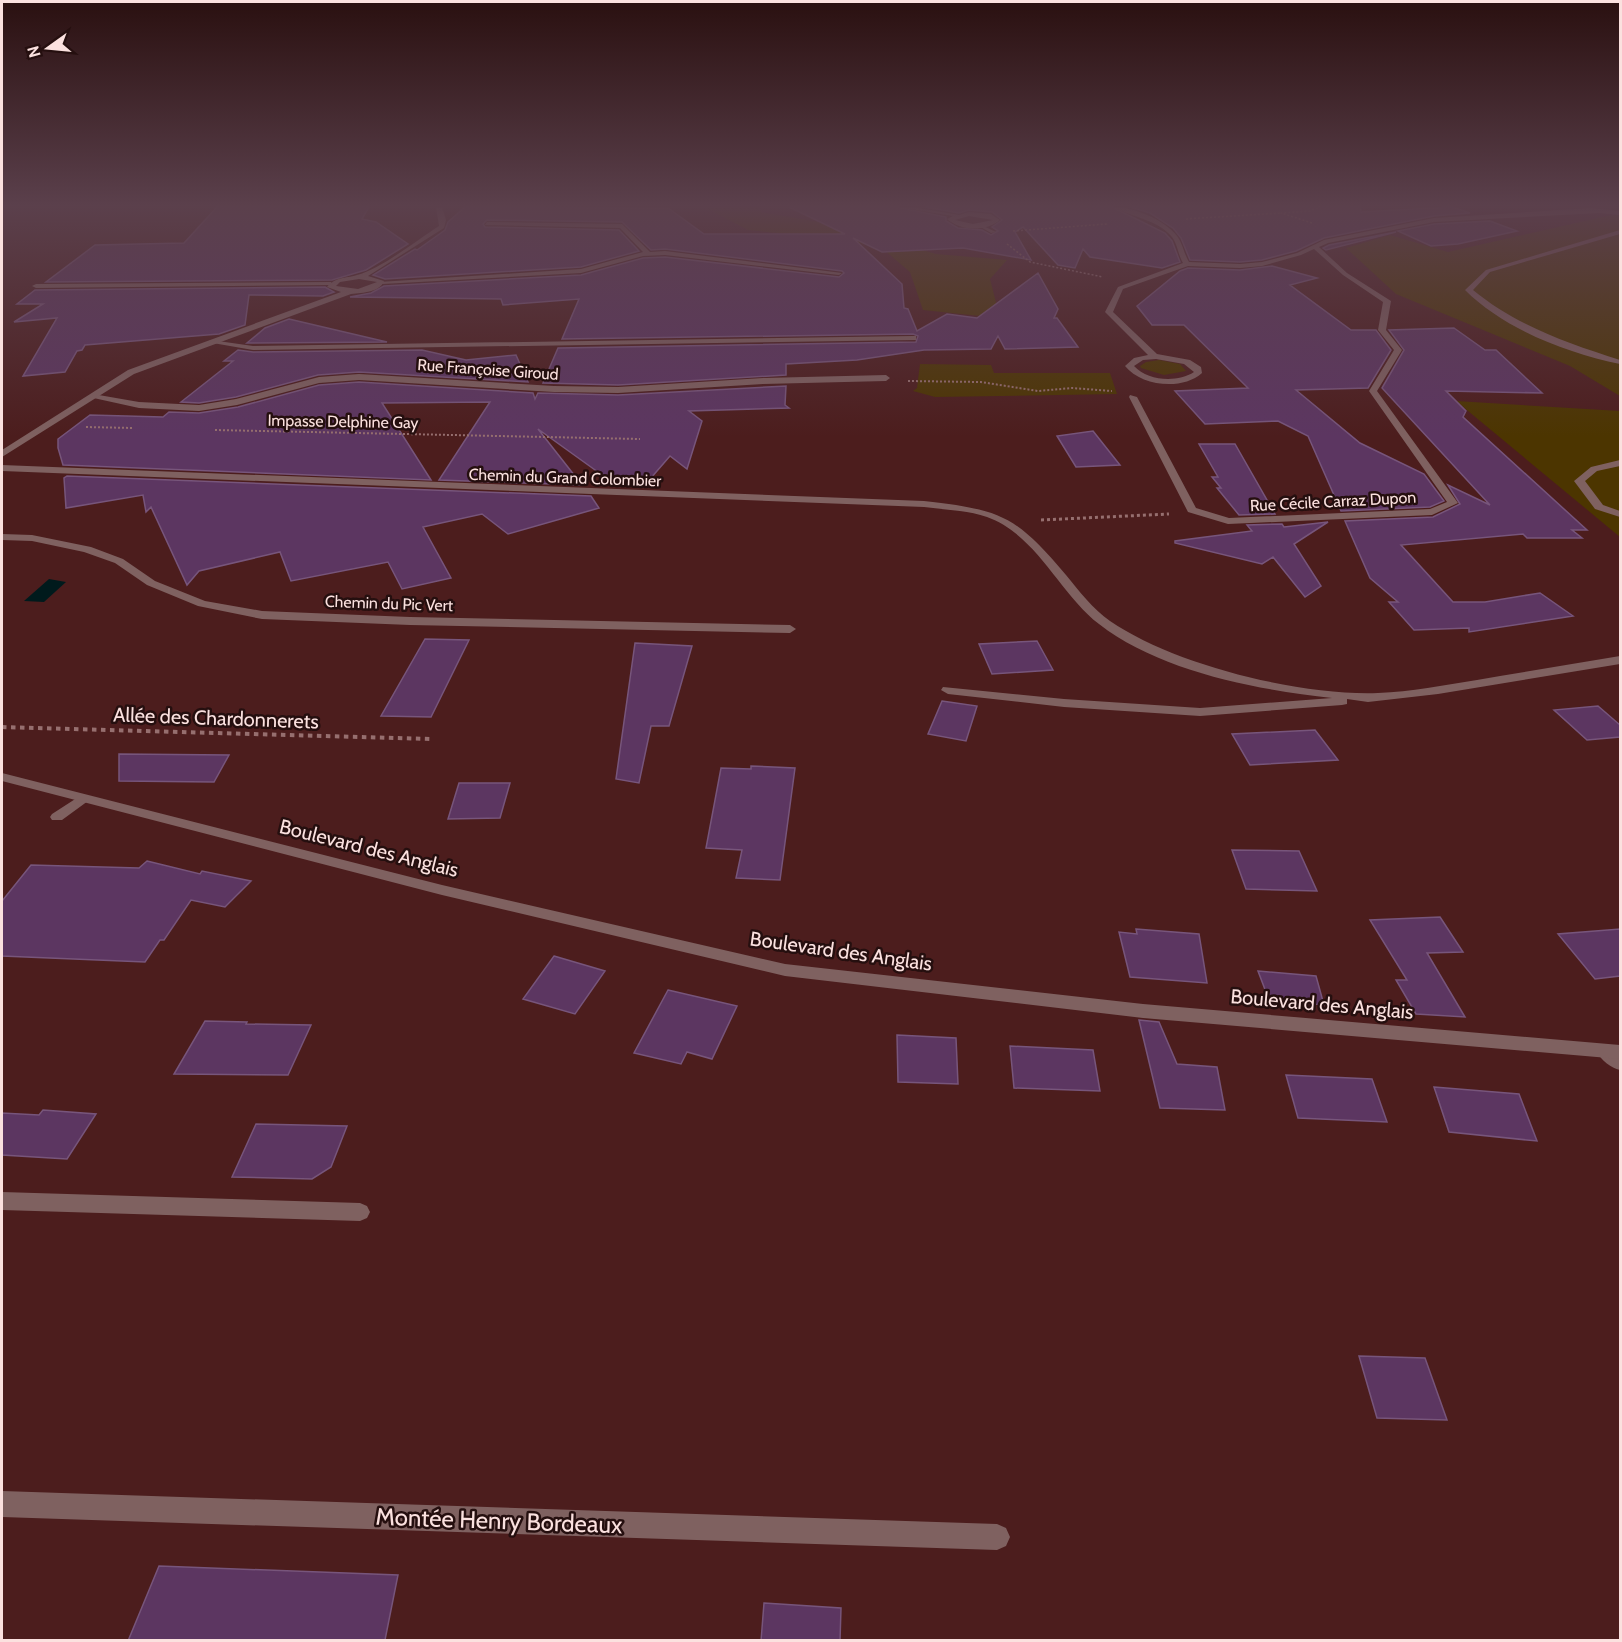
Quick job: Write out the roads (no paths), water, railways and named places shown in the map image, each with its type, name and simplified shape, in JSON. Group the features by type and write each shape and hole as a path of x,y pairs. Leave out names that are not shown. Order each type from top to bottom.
{"street":[{"path":"36,286 331,284 339,290 351,291"},
{"path":"2,454 131,372 331,298 351,291 373,288 380,284"},
{"path":"1131,284 1119,288 1109,312 1155,357 1187,362 1198,369 1198,373 1188,378 1166,380 1136,373 1129,366 1137,360 1155,357"},
{"name":"Rue Cécile Carraz Dupon","path":"1133,397 1192,510 1228,521 1432,512 1453,503 1373,391 1398,350 1382,330 1388,301 1360,284"},
{"path":"1475,284 1469,290 1494,312 1554,342 1620,362"},
{"path":"331,298 339,290"},
{"path":"211,342 253,348 913,338"},
{"name":"Rue Françoise Giroud","path":"93,397 139,405 199,408 237,402 319,380 359,377 554,389 618,390 764,381 886,378"},
{"path":"1620,463 1594,469 1579,481 1599,507 1620,513"},
{"name":"Chemin du Grand Colombier","path":"2,468 924,504 971,509 994,516 1016,529 1107,624 1168,656 1253,683 1346,696 1379,697"},
{"name":"Chemin du Pic Vert","path":"2,537 32,538 87,549 119,561 150,583 202,604 262,615 410,621 790,629"},
{"path":"948,690 1064,703 1200,712 1379,697 1620,660"},
{"name":"Boulevard des Anglais","path":"2,777 442,890 785,970 1143,1011 1613,1051"},
{"path":"57,817 83,798"},
{"path":"1613,1051 1620,1063"},
{"path":"2,1201 360,1212"},
{"name":"Montée Henry Bordeaux","path":"2,1504 997,1537"}],"water":[{"path":"49,579 66,582 44,602 24,601"}]}
